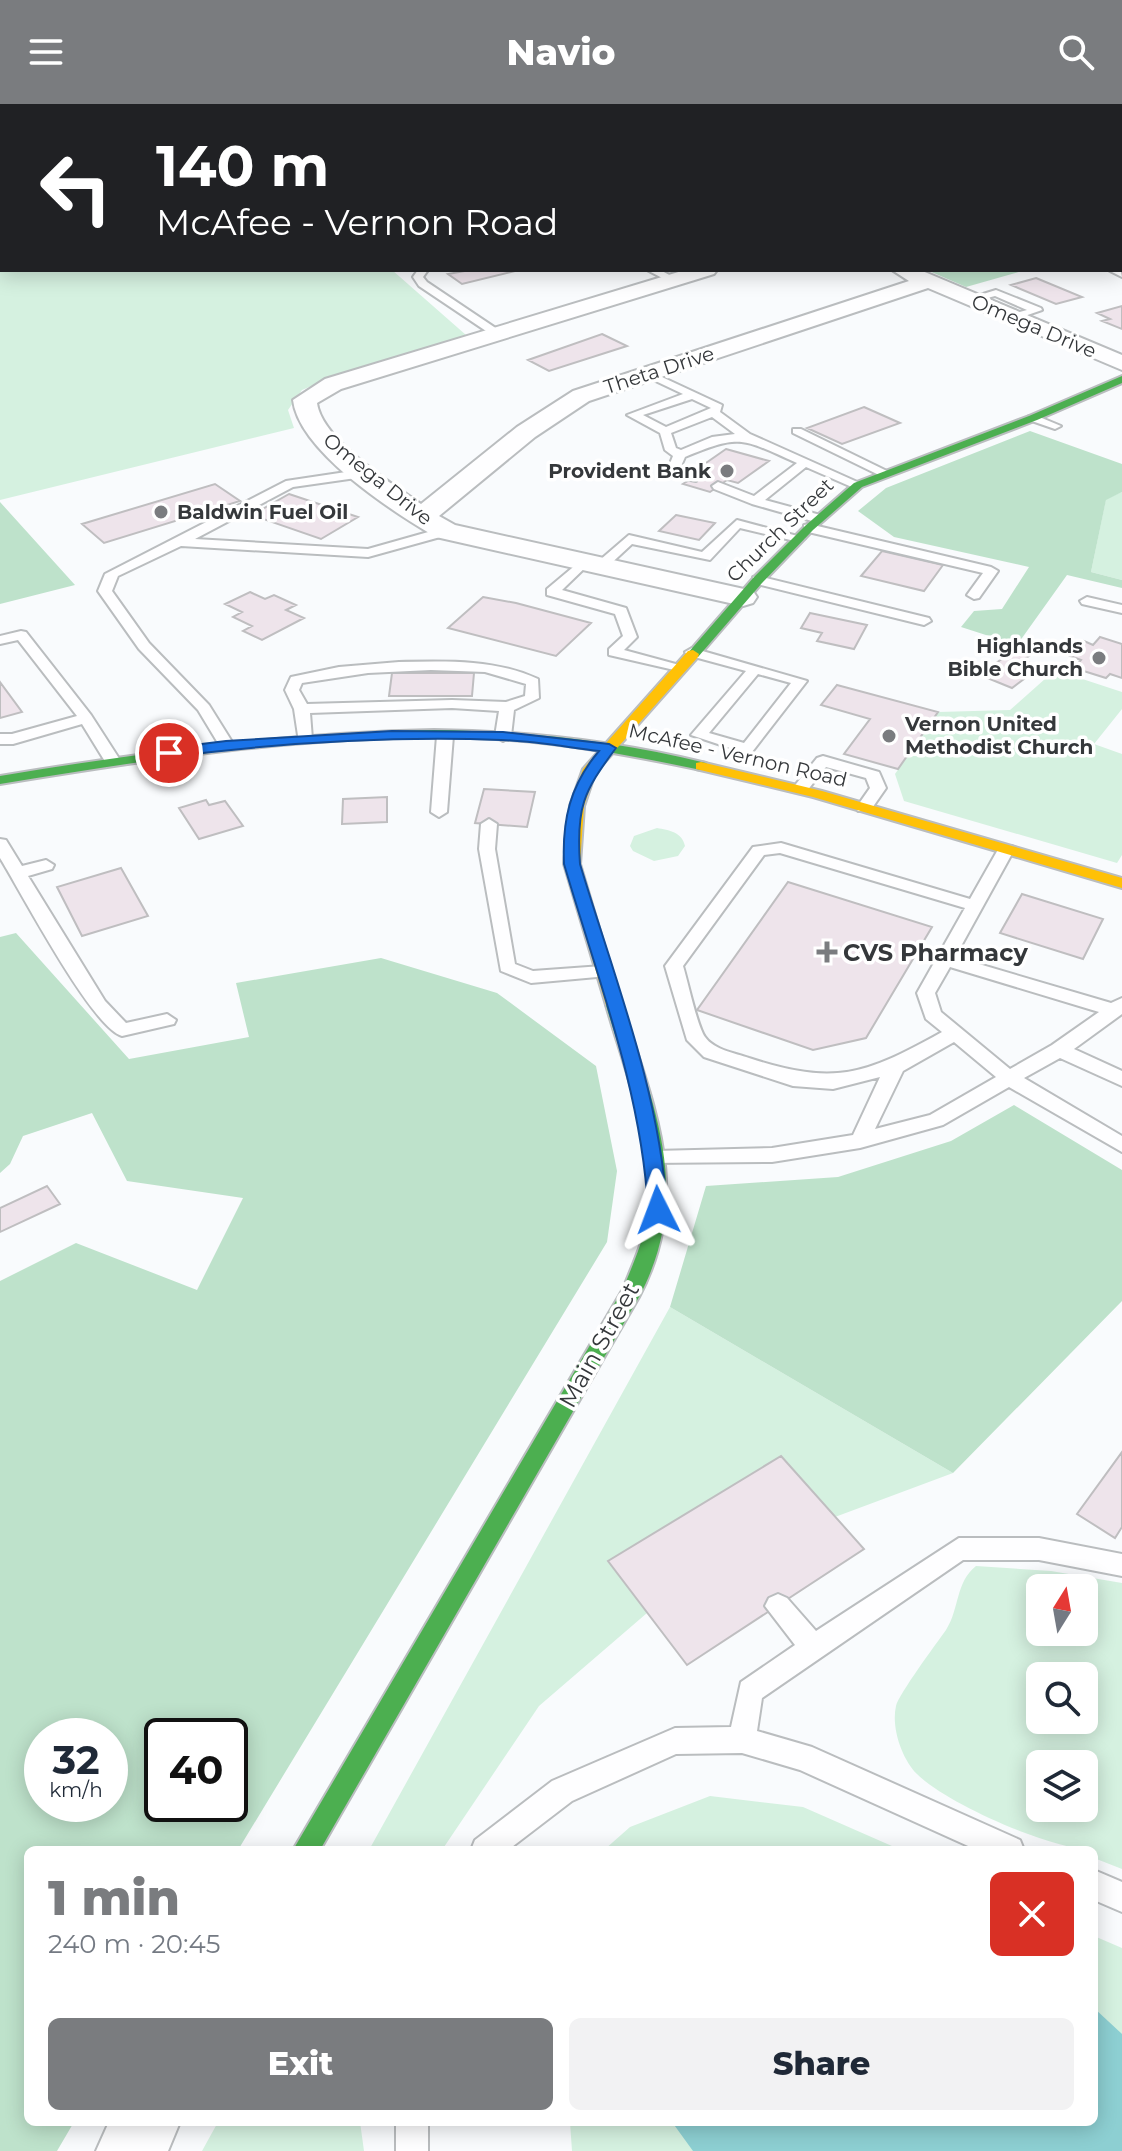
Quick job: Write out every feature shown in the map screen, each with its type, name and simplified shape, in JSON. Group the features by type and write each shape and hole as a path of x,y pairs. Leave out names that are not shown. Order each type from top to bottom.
{"street":[{"name":"Omega Drive","path":"689,272 662,275 496,333 333,384 305,400 308,418 328,442 420,518 446,531 592,564 750,589"},
{"name":"Omega Drive","path":"906,272 1122,363"},
{"name":"Theta Drive","path":"420,518 553,413 581,396 929,281"},
{"name":"Church Street","path":"609,748 750,589 858,485 1033,418 1122,379"},
{"name":"McAfee - Vernon Road","path":"0,780 112,760 226,745 304,739 503,736 609,748 685,761 800,789 1122,883"},
{"name":"Main Street","path":"308,1846 632,1291 648,1251 658,1210 655,1158 630,1060 572,864 570,832 576,803 588,772 609,748"},
{"path":"130,2151 145,2126"}],"lane":[{"path":"422,272 418,277 423,284 496,333"},
{"path":"649,374 718,407 713,413 665,431"},
{"path":"680,455 671,450 665,431 633,415 692,395"},
{"path":"713,413 746,436 858,485"},
{"path":"1033,418 1055,426"},
{"path":"797,431 885,473"},
{"path":"692,478 678,474 675,466 680,455 716,440 746,436"},
{"path":"756,501 806,461"},
{"path":"226,745 204,708 144,646 105,591 112,574 290,484 366,473"},
{"path":"718,486 756,501 809,529"},
{"path":"678,669 614,652 630,637 621,611 552,592 629,539 705,557 737,524 809,529 991,571 974,595"},
{"path":"179,542 368,553 446,531"},
{"path":"750,589 924,621"},
{"path":"1087,601 1122,609"},
{"path":"0,640 21,635 86,718 112,760"},
{"path":"692,652 800,681 747,749 699,735 755,669"},
{"path":"302,709 452,704 507,707 532,698 533,682 503,670 390,668 317,672 296,680 292,690 302,709 304,739"},
{"path":"503,736 507,707"},
{"path":"0,739 13,739 86,718"},
{"path":"439,812 445,736"},
{"path":"800,789 823,761 873,775 878,788 864,808"},
{"path":"489,824 487,849 507,967 531,977 602,972"},
{"path":"0,844 98,1005 122,1030 167,1020"},
{"path":"954,1034 895,1067 833,1082 793,1079 711,1052 696,1040 674,966 759,851 781,848 973,905"},
{"path":"1006,850 926,993 933,1015 1010,1079 1122,1145"},
{"path":"18,873 46,865"},
{"path":"943,959 1119,1007"},
{"path":"76,970 95,965"},
{"path":"655,1158 772,1155 860,1141 936,1120 1059,1050 1119,1007"},
{"path":"1059,1050 1122,1079"},
{"path":"860,1141 895,1067"},
{"path":"742,1740 750,1691 959,1549 1039,1549 1122,1565"},
{"path":"778,1606 813,1647"},
{"path":"490,1846 562,1791 675,1741 742,1740 802,1757 1001,1846"},
{"path":"1098,1887 1122,1897"},
{"path":"412,2126 412,2151"}],"green space":[{"path":"0,272 394,272 466,335 333,377 302,390 288,410 294,428 0,500"},
{"path":"932,272 1019,272 966,287"},
{"path":"1030,431 1122,464 1122,492 1106,500 1091,572 1122,580 1122,588 1067,575 1017,645 961,627 974,611 1002,609 1029,567 894,537 858,511 886,488"},
{"path":"1122,492 1122,580 1091,572 1106,499"},
{"path":"0,502 75,585 0,604"},
{"path":"1055,670 1122,692 1122,709 1094,744 1122,754 1122,855 1117,863 904,801 895,774 938,712 1010,710"},
{"path":"657,828 681,838 685,846 678,856 654,861 633,851 630,846 634,836"},
{"path":"16,933 129,1059 249,1037 236,983 381,958 497,993 596,1066 617,1171 607,1242 240,1846 24,1846 24,2126 72,2126 57,2151 0,2151 0,1281 76,1243 197,1290 243,1198 127,1181 92,1113 23,1136 10,1164 0,1173 0,937"},
{"path":"1014,1105 1122,1170 1122,1301 953,1473 670,1307 706,1186 838,1177 951,1141"},
{"path":"670,1307 953,1473 835,1517 608,1561 647,1613 539,1706 445,1846 371,1846"},
{"path":"976,1566 1069,1574 1026,1574 1026,1646 1098,1646 1098,1579 1122,1583 1122,1869 1098,1860 1098,1846 1068,1846 1027,1834 951,1799 917,1774 907,1760 896,1733 896,1706 946,1630 961,1588"},
{"path":"710,1796 803,1807 892,1846 609,1846 630,1827"},
{"path":"1098,1938 1122,1948 1122,2151 572,2151 570,2126 1098,2126"},
{"path":"216,2126 361,2126 364,2151 202,2151"}],"water":[{"path":"1098,2012 1122,2034 1122,2151 693,2151 675,2126 1098,2126"}],"building":[{"path":"459,272 511,272 462,284 448,274"},
{"path":"1036,278 1082,297 1056,304 1011,285"},
{"path":"1122,306 1122,329 1102,321 1110,319 1097,313"},
{"path":"602,334 627,346 549,371 528,360"},
{"path":"864,407 900,423 842,444 807,428"},
{"name":"Provident Bank","path":"726,449 769,461 738,483 727,480 710,492 683,484 702,472 696,470"},
{"name":"Baldwin Fuel Oil","path":"215,484 240,501 104,543 82,524"},
{"path":"289,494 358,517 321,539 252,515"},
{"path":"676,515 715,523 699,540 659,531"},
{"path":"882,551 943,565 924,591 861,576"},
{"path":"250,592 265,599 274,595 296,605 286,610 304,618 262,640 243,631 252,626 233,617 242,612 225,604"},
{"path":"483,597 591,623 556,656 448,628"},
{"path":"810,613 867,625 854,649 817,641 822,633 801,628"},
{"name":"Highlands Bible Church","path":"1100,637 1122,644 1122,678 1110,674 1106,678 1074,668 1081,660 1070,656 1084,641 1093,645"},
{"path":"1014,650 1029,656 1023,660 1040,667 1012,688 980,675"},
{"path":"392,673 474,673 472,696 389,696"},
{"path":"0,682 22,712 0,718"},
{"name":"Vernon United Methodist Church","path":"837,685 938,712 898,769 844,754 870,719 821,705"},
{"path":"484,789 535,792 527,827 475,823"},
{"path":"387,797 387,822 342,824 343,799"},
{"path":"206,800 209,805 225,801 243,826 199,839 179,808"},
{"path":"121,868 148,916 82,936 57,887"},
{"name":"CVS Pharmacy","path":"788,882 932,927 866,1038 813,1050 697,1010"},
{"path":"1022,894 1103,919 1083,959 1000,933"},
{"path":"47,1186 60,1204 0,1232 0,1208"},
{"path":"1122,1452 1122,1527 1115,1538 1077,1514"},
{"path":"781,1456 864,1549 687,1665 608,1561"}],"traffic: fast":[{"path":"693,654 758,580 809,528 858,485 1033,418 1122,379"},
{"path":"0,780 247,744 371,735 496,735 625,751 701,766"},
{"path":"308,1846 632,1291 648,1251 658,1209 655,1160 644,1106 614,1005"}],"traffic: slow":[{"path":"614,1005 572,864 577,806 588,772 693,654"},
{"path":"701,766 817,794 1122,883"}],"place":[{"name":"Provident Bank","path":"727,471"},
{"name":"Baldwin Fuel Oil","path":"161,512"},
{"name":"Highlands Bible Church","path":"1099,658"},
{"name":"Vernon United Methodist Church","path":"889,736"},
{"name":"CVS Pharmacy","path":"827,952"}],"route":[{"path":"169,753 226,745 392,735 503,736 609,748 588,772 576,803 570,832 572,864 630,1060 655,1158 658,1210"}]}
